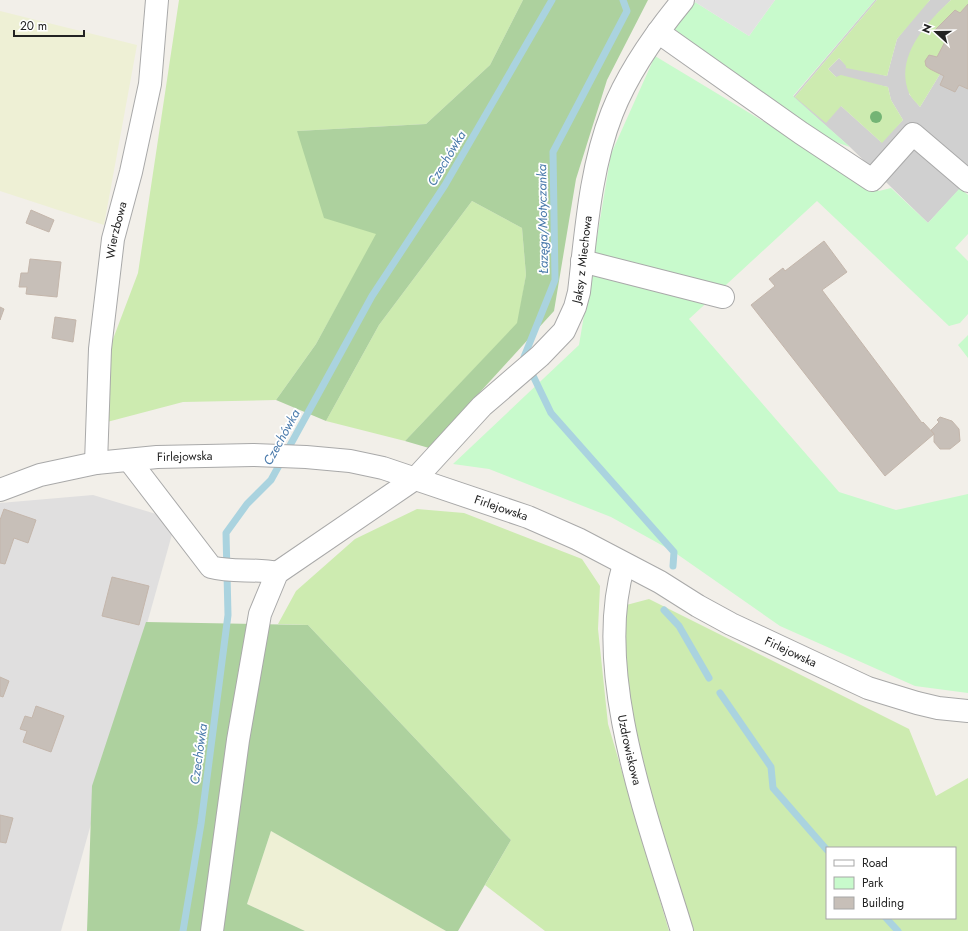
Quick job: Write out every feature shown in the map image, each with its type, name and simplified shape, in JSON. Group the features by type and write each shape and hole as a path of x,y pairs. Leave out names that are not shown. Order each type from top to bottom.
{"street":[{"name":"Wierzbowa","path":"96,463 100,349 113,239 131,172 150,84 157,0"},
{"name":"Jaksy z Miechowa","path":"277,573 416,478 482,406 540,356 564,331 575,307 579,292 592,194 601,146 612,113 629,78 658,32 682,0"},
{"path":"658,32 801,133 872,180 913,134 968,181"},
{"path":"582,261 723,297"},
{"name":"Firlejowska","path":"0,490 40,475 96,463 157,457 253,455 306,457 350,461 383,468 528,517 578,539 660,582 698,606 731,624 868,688 912,702 938,708 968,712"},
{"path":"130,460 210,567 221,570 264,570 277,573 260,614 257,630 238,740 212,931"},
{"name":"Uzdrowiskowa","path":"624,564 618,584 615,663 622,713 639,790 682,931"}],"shaded area":[{"path":"696,0 775,0 749,36 695,2"},
{"path":"875,0 877,0 795,97 841,106 881,142 903,120 891,100 888,87 836,77 828,69 839,58 847,66 887,76 897,39 919,11 930,0 951,0 937,14 909,94 920,107 940,74 926,66 926,59 947,38 934,31 955,10 960,13 968,4 968,180 928,223 850,147 793,97"},
{"path":"93,495 176,520 61,931 0,931 0,503"}],"green space":[{"path":"179,0 523,0 490,65 426,124 297,131 377,234 316,344 276,400 183,402 107,422 110,347 138,273"},
{"path":"523,0 648,0 607,80 576,179 554,311 429,448 405,441 517,323 526,275 522,228 472,201 379,325 326,421 276,400 316,344 376,234 324,218 297,131 426,124 490,65"},
{"path":"775,0 875,0 793,96 850,147 824,138 674,29 695,2 749,36"},
{"path":"877,0 930,0 897,39 887,76 846,68 839,58 828,69 836,77 841,75 888,87 891,100 903,120 882,143 841,106 826,123 795,97"},
{"path":"951,0 968,0 968,4 960,13 955,10 935,31 947,38 937,57 932,55 926,59 926,66 940,74 920,107 910,95 906,80 906,66 909,54 915,41 923,30"},
{"path":"0,11 137,45 104,225 0,191"},
{"path":"655,56 879,191 891,188 928,223 960,188 968,195 968,234 955,248 968,261 968,314 960,323 949,326 817,201 689,319 839,492 896,510 968,494 968,693 915,686 780,626 674,552 611,517 489,469 453,464 579,345 611,154"},
{"path":"472,201 522,228 526,275 518,323 405,441 326,421 379,325"},
{"path":"968,335 968,358 958,345"},
{"path":"417,509 464,513 582,559 600,586 598,629 608,724 669,931 545,931 485,885 511,840 308,625 278,624 296,591 355,539"},
{"path":"649,599 909,729 936,796 968,778 968,931 682,931 639,790 615,608"},
{"path":"146,622 308,625 511,840 458,931 446,931 271,831 247,904 305,931 87,931 92,786"},
{"path":"271,831 446,931 305,931 247,904"}],"building":[{"path":"968,4 968,89 959,85 955,92 940,85 944,76 926,66 925,61 929,55 937,57 947,38 934,31 955,10 960,13"},
{"path":"31,210 54,220 49,232 26,223"},
{"path":"824,241 847,272 822,290 922,423 923,422 934,434 885,476 751,305 775,286 769,279 783,268 785,271"},
{"path":"30,259 61,262 57,297 26,294 27,287 19,287 21,273 28,273"},
{"path":"0,307 4,309 0,320"},
{"path":"55,317 76,320 73,342 52,338"},
{"path":"940,417 952,421 959,429 960,441 950,449 940,449 934,442 934,434 931,430 939,422 937,420"},
{"path":"4,509 36,520 28,543 14,538 5,564 0,563 0,520"},
{"path":"112,577 149,586 139,625 102,616"},
{"path":"0,677 9,681 3,697 0,696"},
{"path":"36,706 64,716 51,752 23,742 27,731 20,729 25,716 32,718"},
{"path":"0,815 13,818 6,843 0,842"}],"waterway":[{"name":"Czechówka","path":"183,931 201,824 228,615 226,533 247,504 271,480 372,296 445,185 552,0"},
{"name":"Łazęga/Motyczanka","path":"623,0 627,11 553,152 555,280 524,357 551,413 674,552 673,566"},
{"name":"Łazęga/Motyczanka","path":"664,610 679,626 709,678"},
{"name":"Łazęga/Motyczanka","path":"720,693 771,767 773,788 826,849"},
{"name":"Łazęga/Motyczanka","path":"887,919 898,931"}]}
